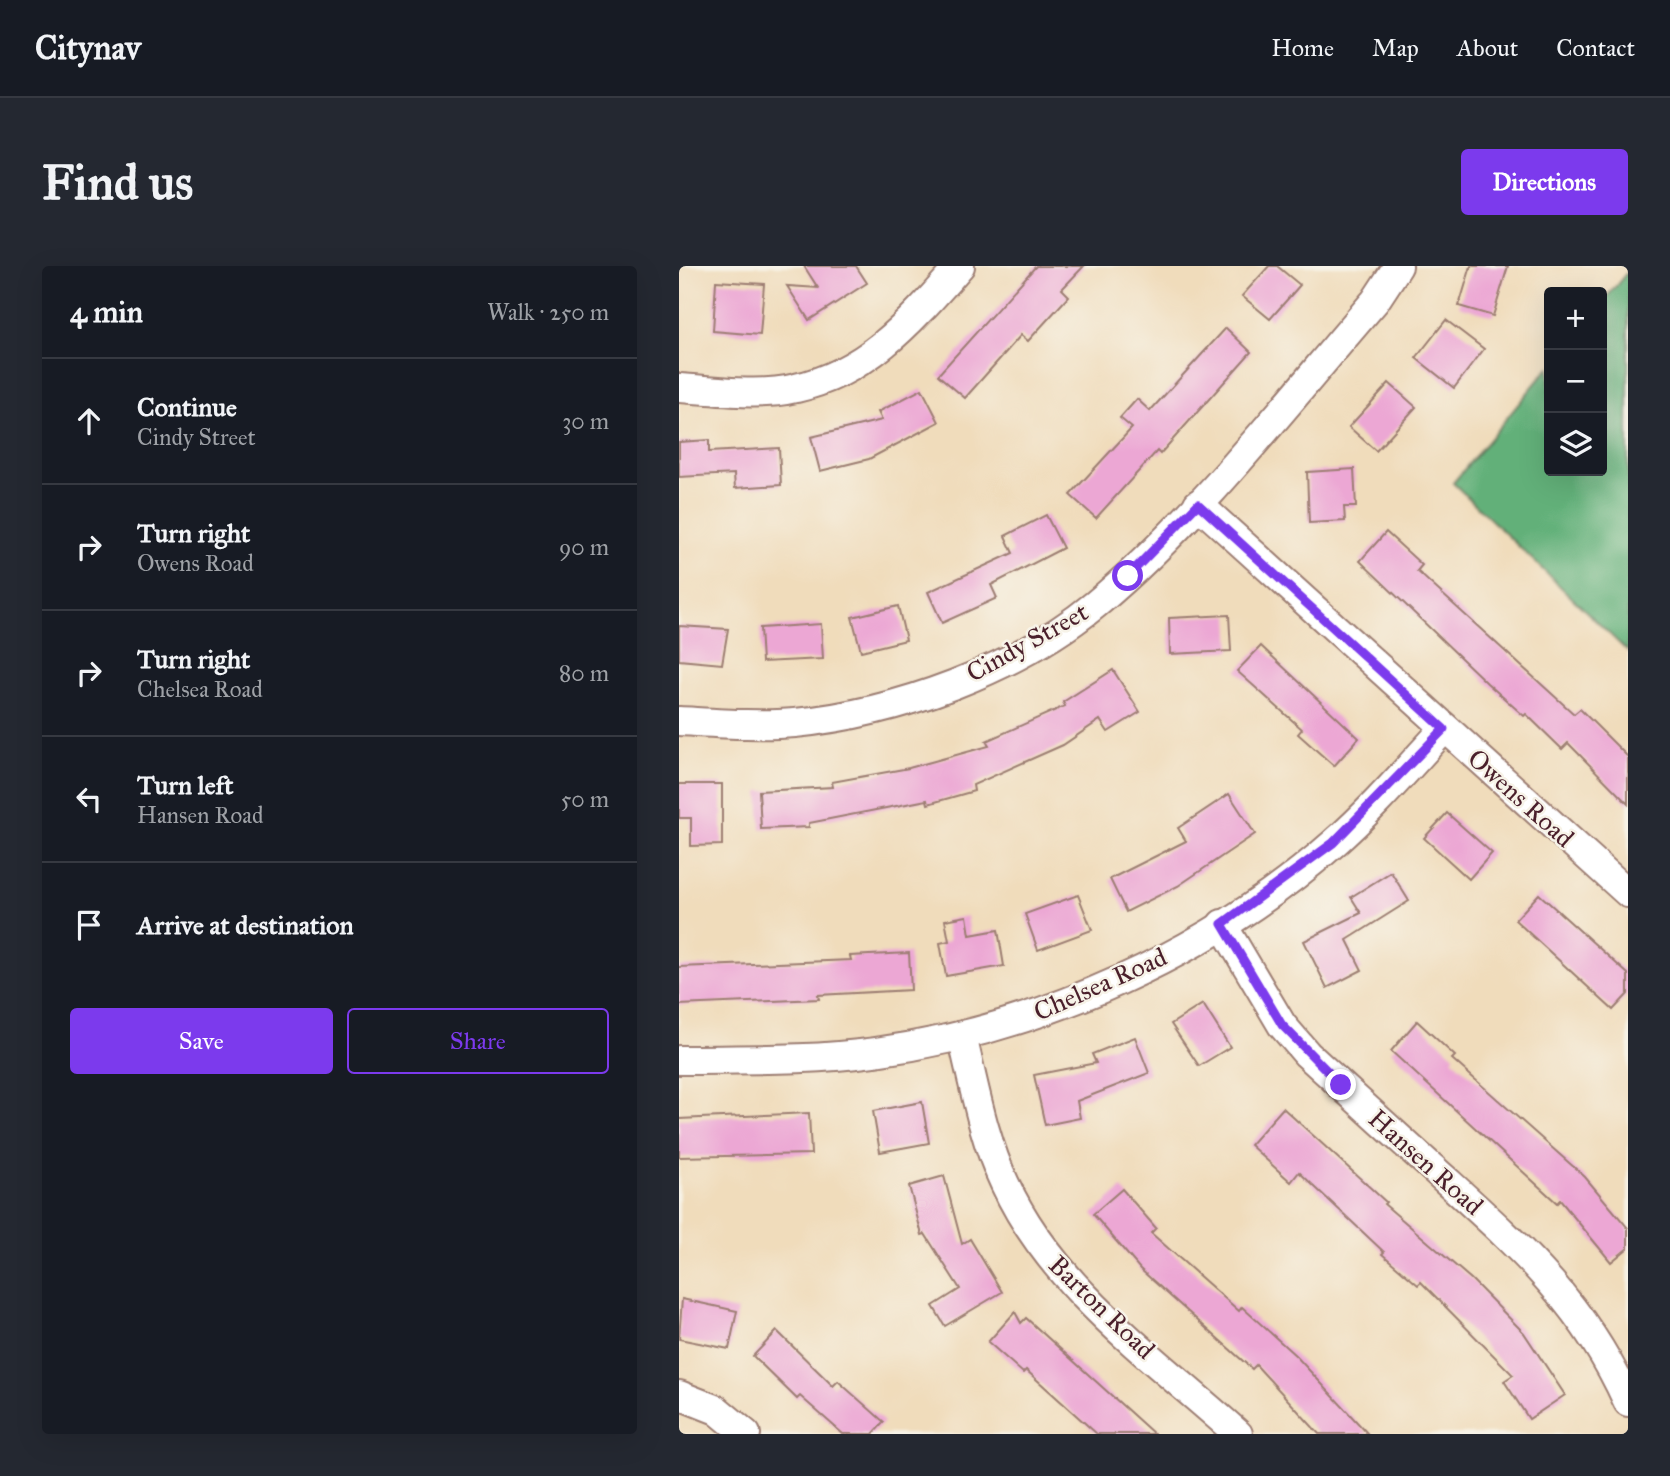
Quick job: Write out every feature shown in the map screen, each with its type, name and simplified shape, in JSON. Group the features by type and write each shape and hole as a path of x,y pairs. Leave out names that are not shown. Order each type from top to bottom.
{"street":[{"path":"679,388 770,391 796,389 823,379 870,357 890,342 960,266"},
{"name":"Cindy Street","path":"679,721 751,724 805,721 872,710 951,684 1021,651 1094,605 1198,504 1375,301 1398,266"},
{"name":"Owens Road","path":"1198,504 1628,893"},
{"name":"Chelsea Road","path":"679,1060 847,1055 962,1036 1083,996 1150,965 1222,924 1333,843 1444,729"},
{"name":"Hansen Road","path":"1222,924 1282,1025 1307,1054 1523,1250 1557,1286 1589,1328 1628,1402"},
{"name":"Barton Road","path":"962,1036 995,1159 1018,1211 1034,1237 1074,1286 1238,1434"},
{"path":"679,1395 717,1410 746,1434"}],"green space":[{"path":"1628,271 1628,652 1453,483 1544,373 1544,476 1607,476 1607,297"}],"building":[{"path":"804,266 856,266 867,283 809,320 787,286 818,288"},
{"path":"1036,266 1084,266 1062,289 1069,296 1028,341 1021,335 965,398 938,375"},
{"path":"1269,266 1277,266 1300,285 1270,319 1242,296"},
{"path":"1471,266 1508,266 1493,316 1459,306"},
{"path":"716,281 764,284 760,335 713,331"},
{"path":"1446,320 1484,349 1454,388 1416,358"},
{"path":"1226,328 1251,352 1160,454 1157,451 1096,518 1070,495 1132,428 1120,418 1137,399 1150,411"},
{"path":"1389,383 1416,407 1376,451 1349,427"},
{"path":"922,389 939,422 869,459 820,471 811,437 882,420 878,412"},
{"path":"709,440 709,452 779,448 781,485 735,488 734,474 679,477 679,442"},
{"path":"1354,469 1356,507 1344,507 1345,521 1309,523 1307,472"},
{"path":"1046,515 1063,548 991,585 997,598 942,623 928,592 1013,553 1005,536"},
{"path":"1386,532 1422,565 1417,571 1574,714 1580,709 1628,757 1628,804 1568,743 1562,749 1526,714 1524,716 1487,683 1360,561"},
{"path":"898,606 906,640 861,651 852,617"},
{"path":"1229,615 1231,651 1170,654 1169,618"},
{"path":"821,624 823,659 762,662 760,628"},
{"path":"679,626 728,629 722,664 679,660"},
{"path":"1261,646 1359,738 1334,766 1298,734 1302,729 1237,671"},
{"path":"1113,670 1140,712 1108,732 1100,720 1063,745 973,785 974,791 928,804 927,800 809,823 809,827 761,829 759,791 833,787 832,782 909,768 989,746 986,741 1065,706 1063,702"},
{"path":"679,784 722,784 722,845 691,846 691,818 679,818"},
{"path":"1229,794 1255,834 1178,886 1126,912 1110,879 1186,841 1178,828"},
{"path":"1447,813 1492,853 1469,879 1424,838"},
{"path":"1391,872 1409,901 1347,940 1362,970 1327,988 1304,941 1361,913 1351,897"},
{"path":"1539,894 1628,974 1628,994 1613,1010 1515,920"},
{"path":"1078,895 1092,930 1038,950 1025,914"},
{"path":"967,916 970,935 998,930 1004,966 946,976 940,943 949,941 945,920"},
{"path":"909,953 911,990 818,995 819,999 679,1005 679,967 851,960 850,956"},
{"path":"1203,1004 1230,1047 1199,1066 1171,1024"},
{"path":"1417,1021 1455,1056 1452,1059 1585,1177 1628,1228 1628,1248 1611,1262 1560,1200 1557,1203 1391,1051"},
{"path":"1135,1037 1149,1073 1077,1101 1080,1118 1045,1125 1034,1075 1096,1063 1092,1054"},
{"path":"922,1102 929,1143 880,1152 873,1111"},
{"path":"1283,1108 1386,1202 1384,1204 1471,1279 1524,1333 1565,1395 1529,1419 1504,1381 1513,1375 1421,1282 1418,1285 1382,1254 1384,1252 1299,1172 1291,1182 1250,1145"},
{"path":"809,1113 811,1154 679,1157 679,1119"},
{"path":"944,1176 962,1244 970,1239 1002,1292 945,1326 933,1306 960,1289 925,1234 922,1235 909,1186"},
{"path":"1122,1189 1156,1228 1151,1233 1239,1311 1242,1307 1296,1356 1368,1434 1319,1434 1256,1365 1252,1369 1140,1269 1093,1214"},
{"path":"682,1299 737,1311 729,1349 679,1339"},
{"path":"1015,1312 1021,1323 1026,1318 1154,1434 1097,1434 1026,1370 1023,1373 988,1342"},
{"path":"777,1331 833,1386 838,1381 884,1422 873,1434 843,1434 800,1396 797,1399 753,1356"}],"route":[{"path":"1128,576 1198,504 1444,729 1361,817 1307,866 1222,924 1282,1025 1307,1054 1341,1085"}]}
